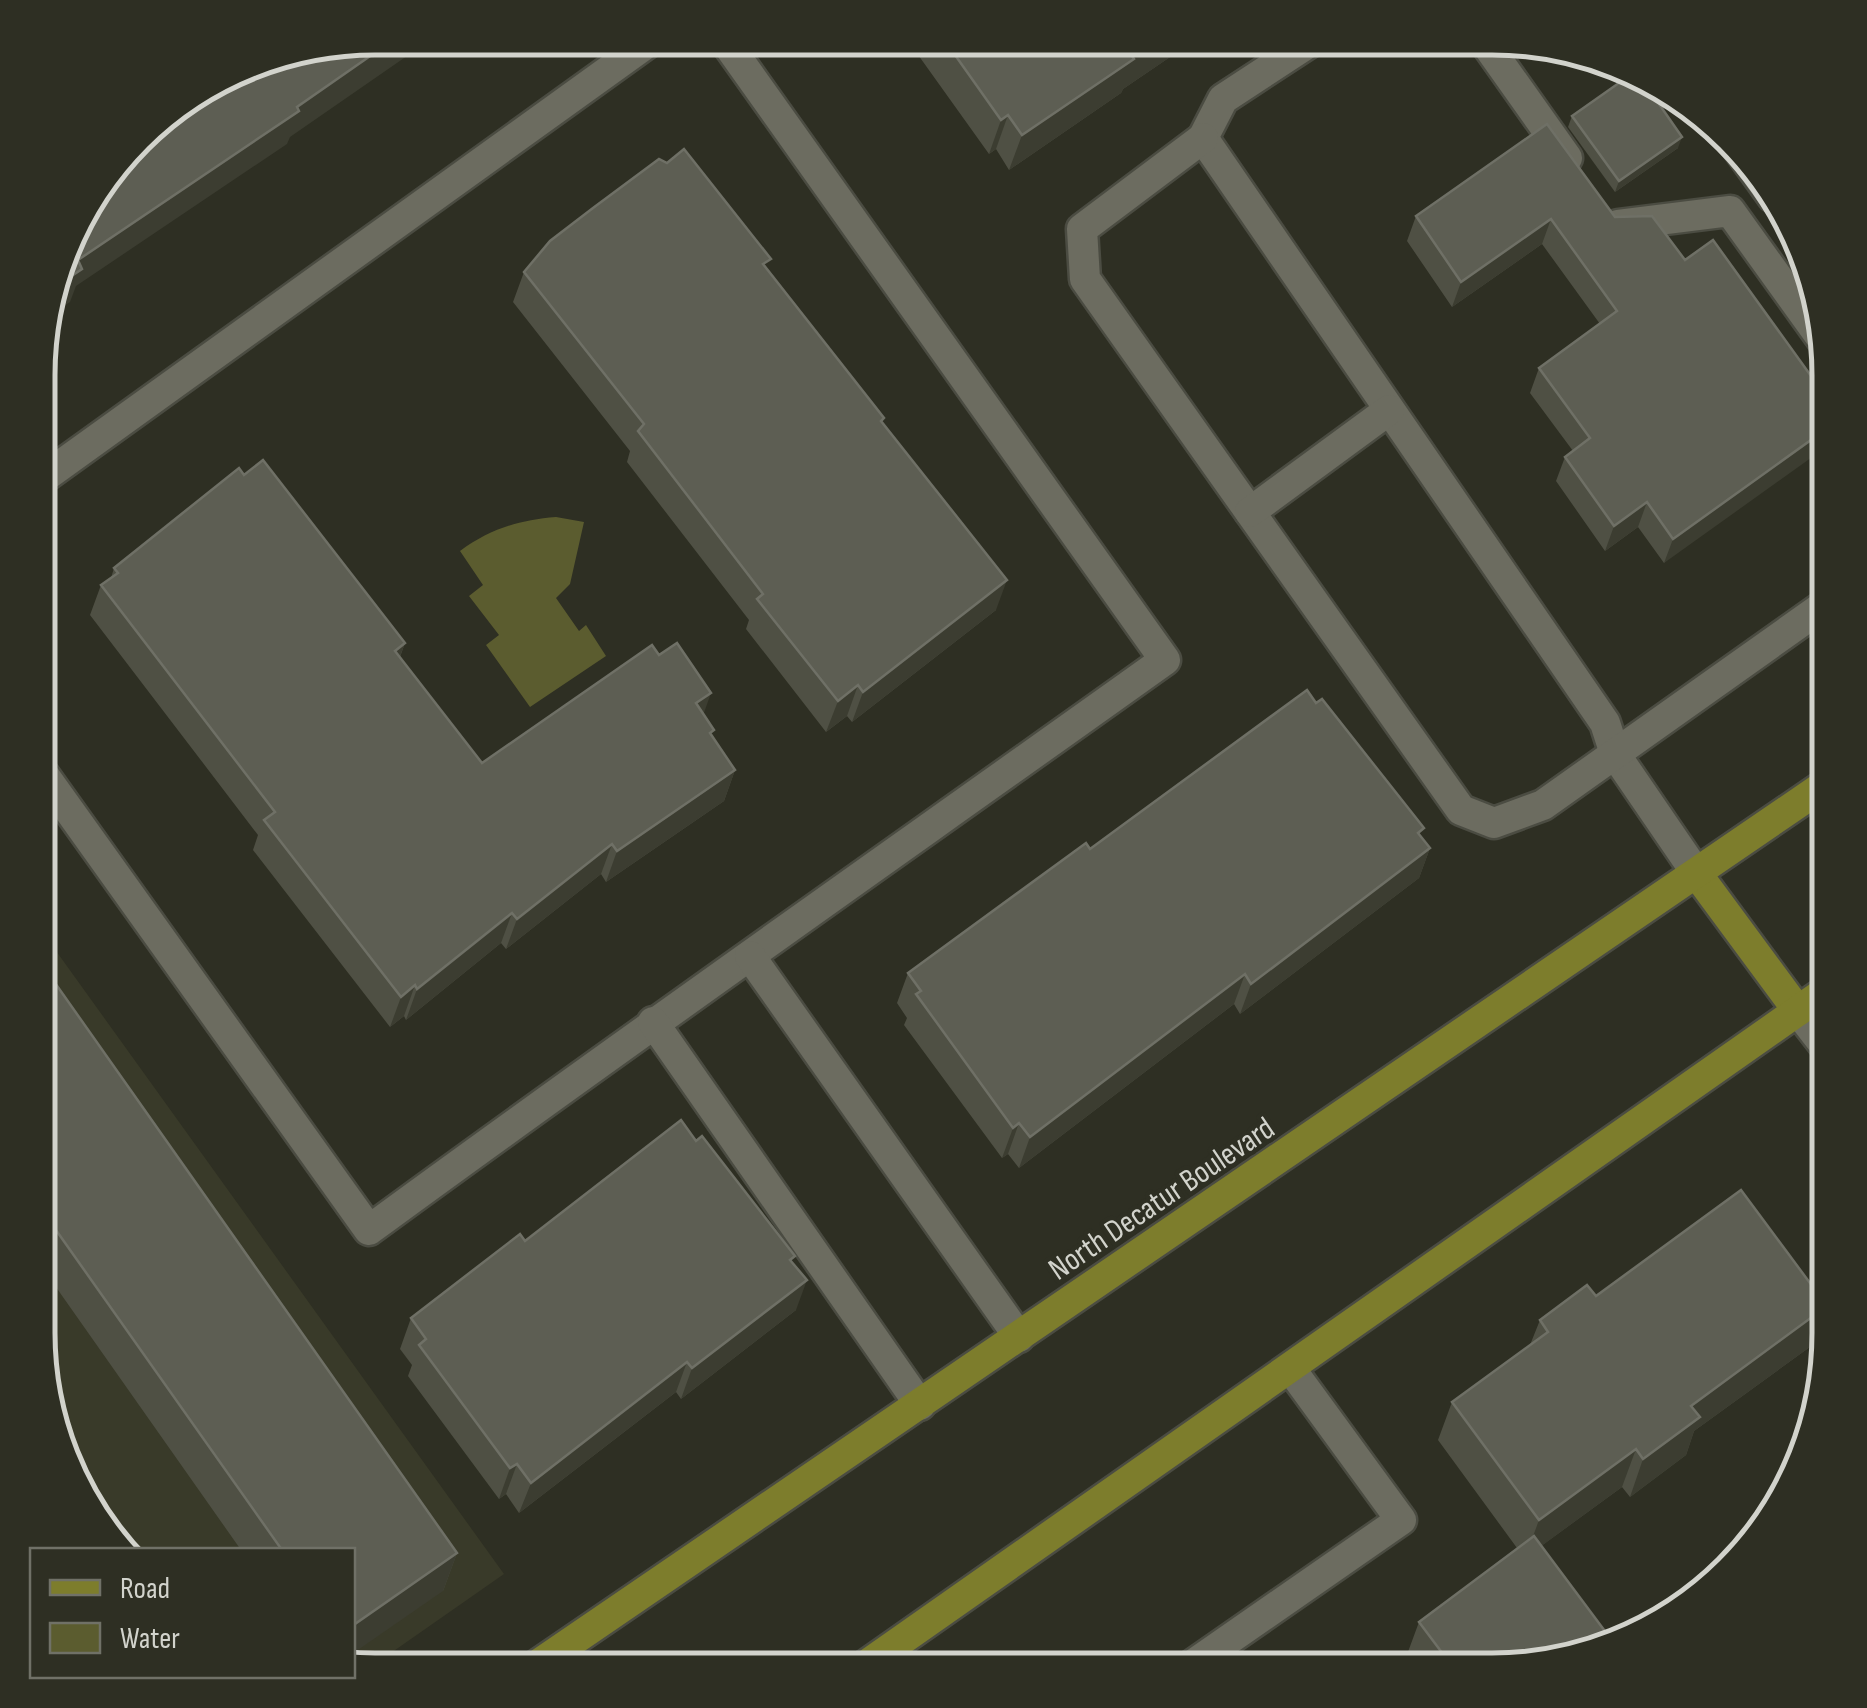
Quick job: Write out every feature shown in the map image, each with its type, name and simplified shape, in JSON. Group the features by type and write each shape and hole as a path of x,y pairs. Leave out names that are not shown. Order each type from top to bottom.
{"main road":[{"name":"North Decatur Boulevard","path":"555,1653 1811,794"},
{"path":"1697,874 1798,1011"},
{"path":"893,1653 1812,1002"}],"lane":[{"path":"55,469 630,55"},
{"path":"55,791 369,1230 653,1022 1165,660 735,55"},
{"path":"1289,56 1222,99 1203,138 1082,229 1084,279 1462,810 1494,823 1543,805 1811,615"},
{"path":"1495,56 1581,178"},
{"path":"1203,138 1605,723 1616,754 1697,874"},
{"path":"1604,210 1614,225 1730,211 1807,316"},
{"path":"1250,512 1388,410"},
{"path":"750,956 1019,1337"},
{"path":"1798,1011 1812,1029"},
{"path":"653,1022 920,1405"},
{"path":"1210,1652 1400,1520 1290,1368"}],"shaded area":[{"path":"56,950 504,1574 391,1653 355,1652 355,1548 138,1548 121,1528 79,1456 61,1396 56,1354"}],"water":[{"path":"556,517 584,522 570,584 556,598 579,631 586,625 606,656 530,707 486,645 499,635 469,596 483,585 460,551 505,527"}],"building":[{"path":"371,55 297,107 299,111 78,260 82,269 71,277 88,233 109,197 149,149 180,121 252,79 312,61"},
{"path":"955,56 1133,56 1134,59 1022,135 1008,115 1001,120"},
{"path":"1621,82 1657,101 1682,137 1619,181 1572,116"},
{"path":"1547,124 1615,217 1652,216 1685,260 1713,240 1811,376 1811,440 1673,539 1647,502 1614,526 1565,457 1590,438 1539,368 1617,311 1551,219 1461,282 1416,216"},
{"path":"684,149 771,259 763,264 1007,580 863,692 858,685 838,701 757,599 763,594 638,431 644,424 524,272 550,241 659,159 667,163"},
{"path":"263,460 405,643 395,651 482,763 652,645 659,655 677,643 711,693 696,703 735,770 617,851 612,844 517,919 512,913 417,989 415,985 401,997 264,820 275,812 101,585 118,573 114,568 239,468 244,475"},
{"path":"1307,690 1316,703 1322,699 1424,828 1418,833 1430,848 1251,984 1245,974 1030,1137 1019,1123 1013,1128 916,994 921,991 908,973 1086,843 1090,849"},
{"path":"56,984 457,1553 355,1624 355,1548 281,1548 56,1230"},
{"path":"681,1120 696,1141 702,1136 795,1256 790,1260 807,1280 692,1368 687,1362 531,1483 517,1464 510,1468 419,1345 426,1339 411,1318 520,1234 525,1241"},
{"path":"1741,1190 1812,1286 1812,1317 1691,1406 1700,1417 1643,1459 1636,1449 1539,1520 1452,1402 1548,1332 1540,1320 1587,1285 1596,1296"},
{"path":"1534,1536 1606,1632 1555,1647 1513,1652 1442,1652 1419,1622"}]}
